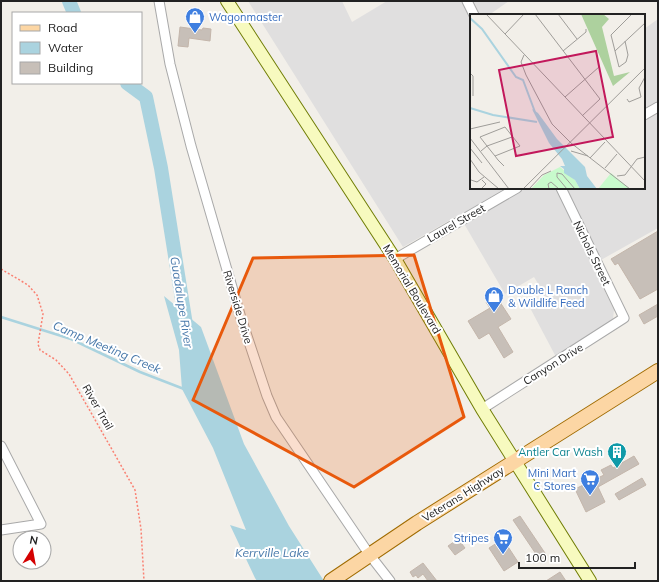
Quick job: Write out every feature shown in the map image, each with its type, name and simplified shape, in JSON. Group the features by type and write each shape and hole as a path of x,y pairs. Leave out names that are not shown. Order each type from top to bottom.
{"main road":[{"name":"Memorial Boulevard","path":"227,1 395,259 482,409 590,581"},
{"name":"Veterans Highway","path":"331,581 369,554 658,371"}],"street":[{"name":"Riverside Drive","path":"159,1 170,64 191,146 241,318 267,396 276,417 369,554 390,581"},
{"path":"467,1 474,14"},
{"path":"645,114 658,107"},
{"name":"Laurel Street","path":"395,259 515,189"},
{"name":"Nichols Street","path":"560,189 624,318"},
{"name":"Canyon Drive","path":"482,409 624,318"},
{"path":"1,530 41,524 2,450"}],"path":[{"name":"River Trail","path":"1,269 28,285 37,294 43,314 38,344 40,350 56,360 69,374 136,490 142,529 144,581"}],"highlighted area":[{"path":"414,255 464,417 354,487 193,400 253,258"}],"shaded area":[{"path":"248,1 342,1 352,22 387,1 509,1 490,14 470,14 470,189 645,189 645,28 658,19 658,228 592,265 614,310 613,319 556,357 528,304 545,295 534,277 505,294 459,215 403,247"}],"water":[{"name":"Kerrville Lake","path":"164,296 201,327 244,444 289,526 324,581 257,581 255,578 230,525 246,530 213,448 182,389 179,350"}],"building":[{"name":"Wagonmaster","path":"180,27 202,30 203,28 211,29 210,41 189,38 188,47 178,46"},
{"path":"658,231 658,289 640,299 618,263 615,265 611,259"},
{"name":"Double L Ranch & Wildlife Feed","path":"496,296 511,319 498,327 513,352 504,358 489,333 479,339 468,321 490,308 486,302"},
{"path":"658,304 658,316 644,324 639,315"},
{"path":"634,456 639,464 598,487 605,502 586,512 575,489 604,475 601,470 611,465 613,468"},
{"path":"642,478 646,485 619,500 615,494"},
{"name":"Stripes","path":"520,516 547,556 540,560 513,520"},
{"path":"458,539 465,548 455,555 448,546"},
{"name":"Stripes","path":"503,539 518,562 504,571 489,548"},
{"path":"423,563 437,581 428,581 423,574 418,578 416,575 413,577 410,572"},
{"path":"560,572 566,581 546,581"}],"waterway":[{"name":"Guadalupe River","path":"69,1 74,12"},
{"name":"Guadalupe River","path":"128,84 146,97 161,168 187,331"},
{"name":"Camp Meeting Creek","path":"1,317 71,339 140,372 184,389"}],"place":[{"name":"Wagonmaster","path":"195,34"},
{"name":"Double L Ranch & Wildlife Feed","path":"494,313"},
{"name":"Antler Car Wash","path":"617,469"},
{"name":"Mini Mart C Stores","path":"590,496"},
{"name":"Stripes","path":"503,555"}]}
